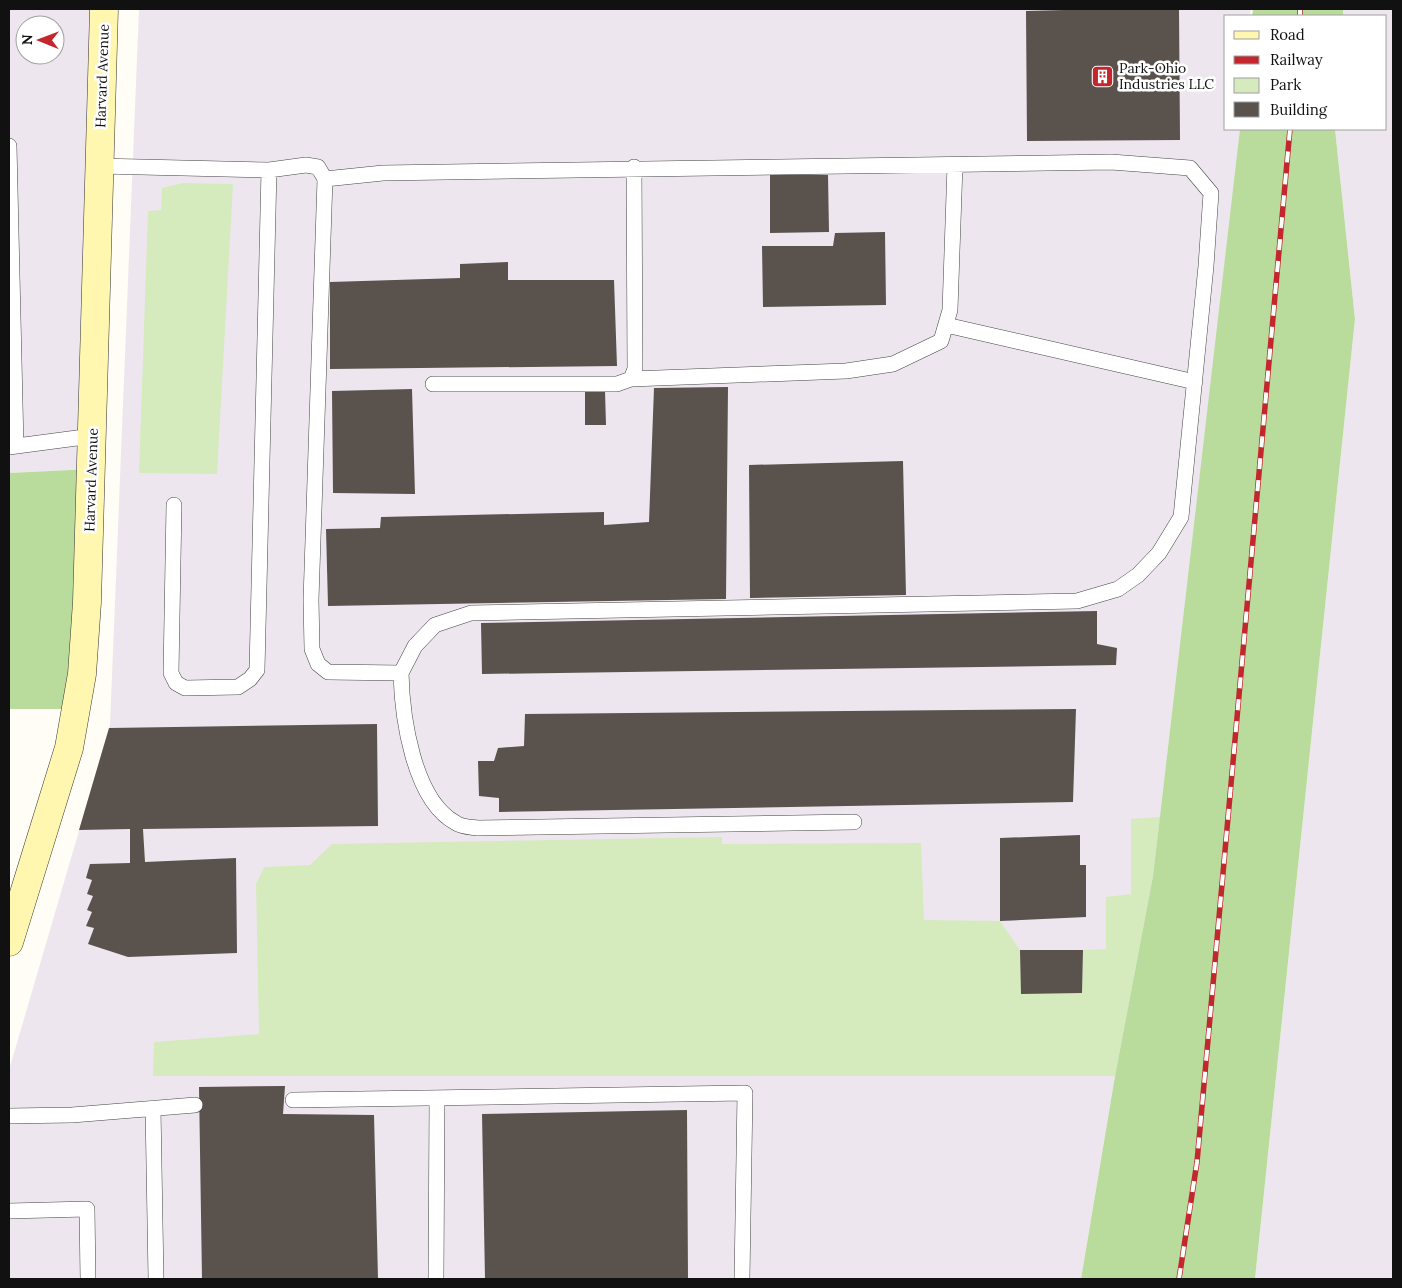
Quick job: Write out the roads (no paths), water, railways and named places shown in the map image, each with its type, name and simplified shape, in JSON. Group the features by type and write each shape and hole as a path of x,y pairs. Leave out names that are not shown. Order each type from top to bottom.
{"main road":[{"name":"Harvard Avenue","path":"9,942 69,748 82,674 87,602 104,9"}],"lane":[{"path":"9,146 12,447 92,436"},
{"path":"325,179 383,173 634,168 743,169 807,165 1111,162 1190,168 1211,193 1181,517 1159,553 1138,575 1118,589 1077,601 471,613 435,625 415,646 402,673 402,707 422,783 432,800 456,824 478,828 854,822"},
{"path":"99,166 269,170 306,165 318,167 325,179 311,600 312,649 318,664 328,672 402,673"},
{"path":"433,384 617,384 631,379 846,371 893,364 941,341 946,325 950,310 955,165"},
{"path":"631,379 634,369 634,168"},
{"path":"174,505 171,673 176,683 185,688 238,687 250,679 257,670 269,170"},
{"path":"946,325 1195,382"},
{"path":"292,1100 745,1093 742,1279"},
{"path":"436,1279 437,1098"},
{"path":"9,1116 72,1115 195,1105"},
{"path":"153,1108 156,1279"},
{"path":"9,1211 87,1209 88,1279"}],"railway":[{"path":"1300,9 1300,15"},
{"path":"1179,1279 1197,1162 1290,130"}],"place":[{"name":"Park-Ohio Industries LLC","path":"1103,76"}]}
